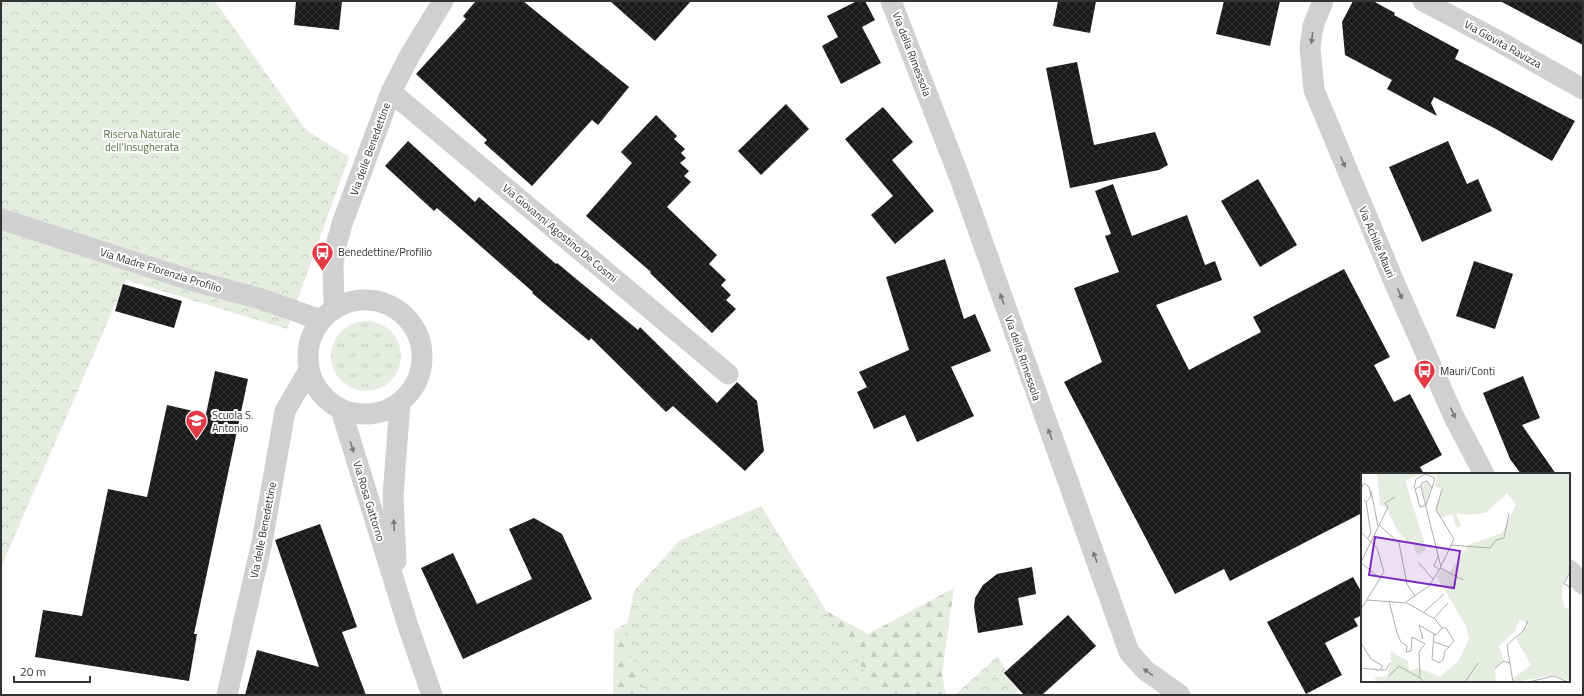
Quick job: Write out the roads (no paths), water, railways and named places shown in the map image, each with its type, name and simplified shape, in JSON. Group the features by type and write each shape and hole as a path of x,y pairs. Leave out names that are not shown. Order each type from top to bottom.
{"street":[{"name":"Via delle Benedettine","path":"327,314 336,245 343,221 391,92 410,55 443,1"},
{"name":"Via della Rimessola","path":"892,1 959,176 1129,652 1145,670 1180,695"},
{"name":"Via Achille Mauri","path":"1323,1 1317,12 1312,38 1311,63 1314,90 1401,298 1454,417 1483,473"},
{"name":"Via Giovita Ravizza","path":"1423,1 1493,38 1583,89"},
{"name":"Via Giovanni Agostino De Cosmi","path":"391,92 728,374"},
{"name":"Via Madre Florenzia Profilio","path":"1,219 190,280 327,314"},
{"path":"373,300 388,304 397,309 412,324 417,332 422,350 421,372 416,384 400,402 391,408 375,413 364,414 341,410 331,404 320,393 309,370 307,360 309,341 327,314 353,301 373,300"},
{"name":"Via delle Benedettine","path":"227,695 262,542 285,411 309,370"},
{"name":"Via Rosa Gattorno","path":"397,592 393,496 400,402"},
{"name":"Via Rosa Gattorno","path":"341,410 397,592 432,695"},
{"path":"1570,571 1583,584"}],"place":[{"name":"Benedettine/Profilio","path":"323,272"},
{"name":"Mauri/Conti","path":"1425,390"},
{"name":"Scuola S. Antonio","path":"197,440"}],"park label":[{"name":"Riserva Naturale dell'Insugherata","path":"142,140"}]}
